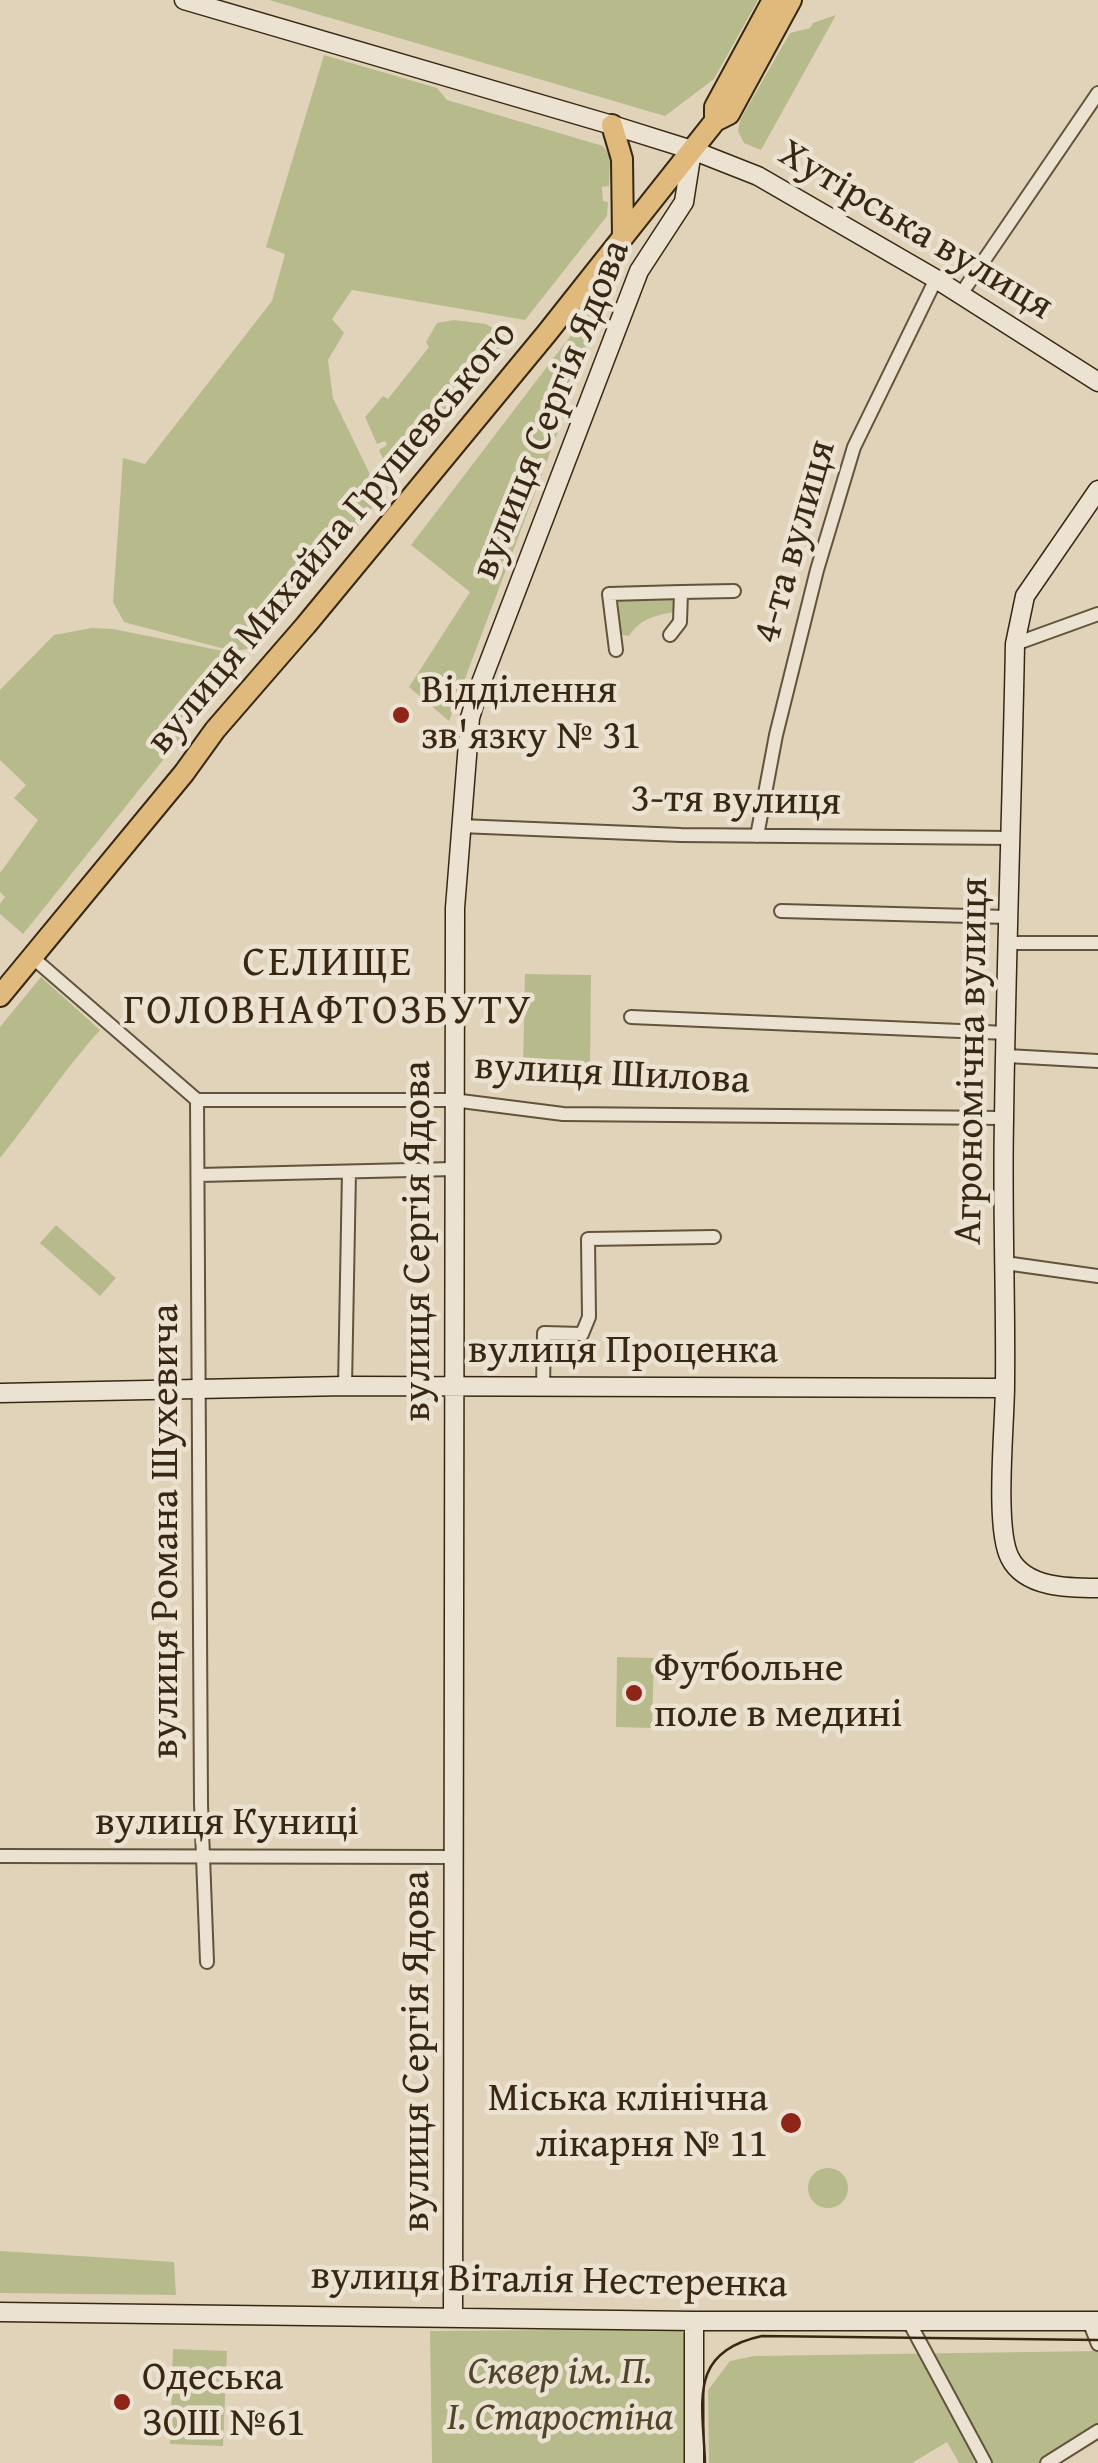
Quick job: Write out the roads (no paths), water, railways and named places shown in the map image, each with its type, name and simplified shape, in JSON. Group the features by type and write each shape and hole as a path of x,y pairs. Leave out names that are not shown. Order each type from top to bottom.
{"main road":[{"path":"773,0 716,107 715,120 729,114 791,0"},
{"name":"вулиця Михайла Грушевського","path":"0,996 623,238 715,120"},
{"path":"612,126 622,159 623,238"}],"street":[{"name":"Хутірська вулиця","path":"184,0 692,150 758,176 961,294 1098,382"},
{"path":"961,294 1098,93"},
{"name":"вулиця Сергія Ядова","path":"452,2317 455,908 470,718 639,270 684,202 692,150"},
{"name":"4-та вулиця","path":"757,836 776,735 817,570 854,447 936,279"},
{"name":"Агрономічна вулиця","path":"1098,490 1024,596 1015,644 1004,1118 1002,1532 1016,1569 1038,1581 1098,1588"},
{"path":"670,636 680,622 681,592"},
{"path":"616,650 609,594 734,592"},
{"path":"1015,644 1098,614"},
{"name":"3-тя вулиця","path":"460,826 757,836 1012,838"},
{"path":"781,911 1008,918"},
{"path":"1010,943 1098,943"},
{"path":"32,957 197,1100"},
{"path":"631,1017 1006,1033"},
{"path":"1008,1056 1098,1061"},
{"name":"вулиця Шилова","path":"197,1100 453,1100 562,1114 1004,1118"},
{"name":"вулиця Романа Шухевича","path":"197,1100 202,1854 207,1962"},
{"path":"199,1175 453,1169"},
{"path":"344,1386 349,1172"},
{"path":"543,1387 544,1333 582,1334 589,1317 588,1238 714,1236"},
{"path":"1004,1264 1098,1276"},
{"name":"вулиця Проценка","path":"0,1393 344,1386 1005,1388"},
{"name":"вулиця Куниці","path":"0,1856 453,1857"},
{"name":"вулиця Віталія Нестеренка","path":"0,2312 1093,2321"},
{"path":"694,2320 694,2463"},
{"path":"908,2320 985,2463"},
{"path":"1093,2321 1098,2344"},
{"path":"1047,2463 1098,2431"}],"tram line":[{"path":"705,2463 702,2400 710,2367 721,2354 762,2336 1098,2340"}],"place":[{"name":"Відділення зв'язку № 31","path":"401,715"},
{"name":"Футбольне поле в медині","path":"634,1693"},
{"name":"Міська клінічна лікарня № 11","path":"791,2123"},
{"name":"Одеська ЗОШ №61","path":"122,2402"}],"district":[{"name":"СЕЛИЩЕ ГОЛОВНАФТОЗБУТУ","path":"328,988"}],"park label":[{"name":"Сквер ім. П. І. Старостіна","path":"560,2396"}]}
